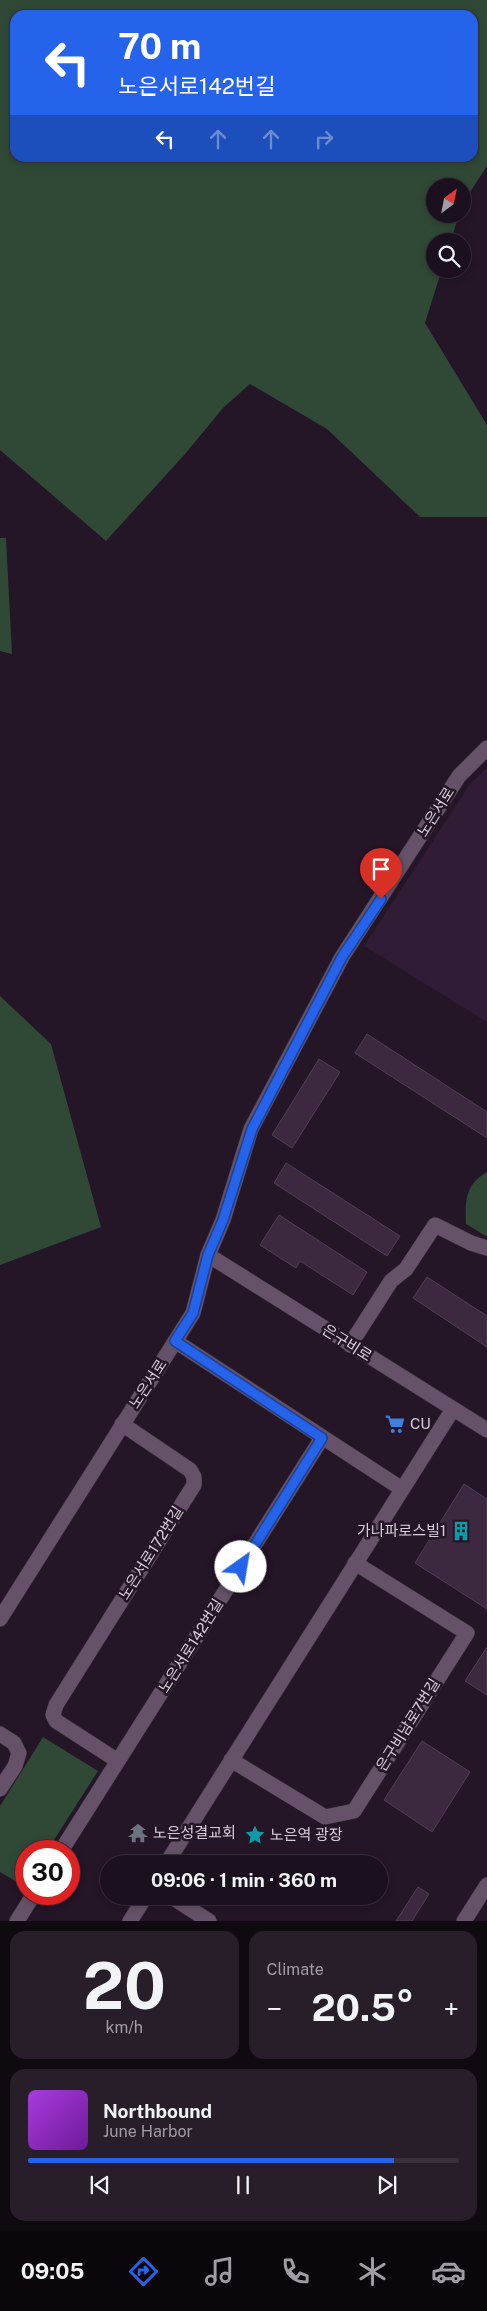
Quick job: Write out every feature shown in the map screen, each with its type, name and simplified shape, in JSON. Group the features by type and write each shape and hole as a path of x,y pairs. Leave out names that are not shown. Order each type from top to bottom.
{"street":[{"name":"노은서로","path":"0,1619 193,1313 208,1255 223,1220 252,1129 342,957 459,776 487,748"},
{"path":"350,1344 391,1282 406,1269 435,1225 471,1243 487,1248"},
{"name":"은구비로","path":"208,1255 487,1430"},
{"path":"175,1341 402,1489"},
{"path":"172,1855 453,1409"},
{"name":"노은서로172번길","path":"118,1761 56,1721 53,1715 56,1705 194,1485 194,1477 190,1470 122,1424"},
{"name":"노은서로142번길","path":"68,1840 322,1438"},
{"name":"은구비남로7번길","path":"231,1760 325,1817 354,1811 467,1633 355,1563"},
{"path":"0,1734 14,1743 19,1753 15,1766 0,1789"},
{"path":"464,1921 487,1885"},
{"path":"17,1921 27,1905"},
{"path":"130,1921 140,1905"},
{"path":"184,1905 209,1921"}],"shaded area":[{"path":"487,768 487,1022 364,946 470,784"}],"green space":[{"path":"0,0 487,0 487,166 471,191 471,178 426,178 426,223 456,223 453,233 426,233 426,278 439,278 425,323 487,425 487,517 420,517 327,429 250,384 223,408 185,454 106,541 0,450"},
{"path":"0,538 6,538 12,654 0,651"},
{"path":"0,996 51,1044 101,1227 0,1265"},
{"path":"487,1172 486,1236 466,1224 466,1201 474,1182"},
{"path":"43,1737 98,1771 54,1840 15,1840 15,1881 0,1872 0,1806"}],"building":[{"path":"367,1034 487,1112 487,1138 355,1053"},
{"path":"319,1059 340,1072 292,1148 272,1135"},
{"path":"286,1163 400,1236 387,1256 274,1183"},
{"path":"279,1215 367,1272 353,1295 300,1261 296,1268 260,1245"},
{"path":"427,1277 487,1316 487,1347 413,1298"},
{"name":"가나파로스빌1","path":"464,1484 487,1499 487,1609 415,1563"},
{"path":"487,1647 487,1695 465,1681"},
{"path":"422,1741 470,1772 432,1832 384,1800"},
{"path":"418,1887 429,1894 412,1921 396,1921"}],"place":[{"name":"CU","path":"395,1424"},
{"name":"가나파로스빌1","path":"461,1531"},
{"name":"노은성결교회","path":"138,1833"},
{"name":"노은역 광장","path":"255,1835"}],"route":[{"path":"241,1567 322,1438 175,1341 193,1313 208,1255 223,1220 252,1129 342,957 381,899"}]}
